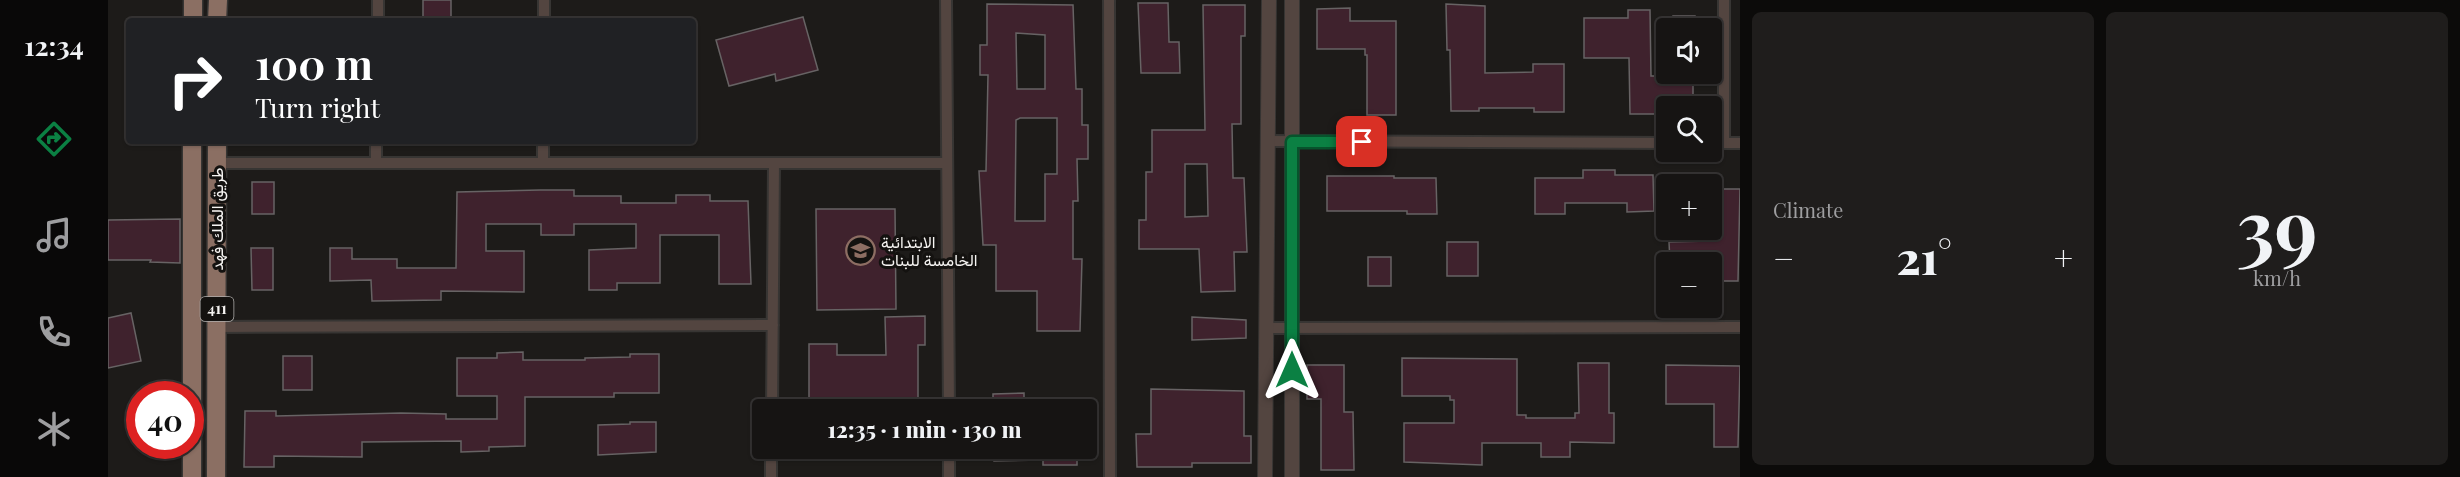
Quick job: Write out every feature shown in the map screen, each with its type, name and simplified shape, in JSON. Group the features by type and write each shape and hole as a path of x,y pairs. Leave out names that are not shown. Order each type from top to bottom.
{"main road":[{"path":"193,0 193,18"},
{"path":"218,0 218,18"},
{"name":"طريق الملك فهد","path":"192,144 192,477"},
{"name":"طريق الملك فهد","path":"216,477 217,144"}],"street":[{"path":"378,0 378,18"},
{"path":"544,0 544,18"},
{"path":"946,0 949,399"},
{"path":"1109,0 1110,477"},
{"path":"1265,477 1269,0"},
{"path":"1292,0 1292,477"},
{"path":"1725,0 1724,143 1740,143"},
{"path":"1268,141 1656,143"},
{"path":"376,144 376,163"},
{"path":"543,144 543,163"},
{"path":"217,163 947,162"},
{"path":"772,399 774,163"},
{"path":"217,327 772,325"},
{"path":"1266,328 1740,327"},
{"path":"771,459 771,477"},
{"path":"949,459 949,477"}],"building":[{"path":"423,0 451,0 451,18 423,18"},
{"path":"1138,3 1168,3 1169,42 1179,42 1180,73 1141,73"},
{"path":"987,4 1073,5 1076,89 1082,89 1082,125 1088,125 1088,159 1077,159 1078,201 1073,201 1073,259 1082,259 1080,331 1037,331 1037,291 996,291 996,245 983,245 979,171 986,171 988,75 980,75 980,45 987,45","holes":["1016,33 1045,35 1045,89 1017,89","1020,118 1057,118 1057,174 1045,174 1045,221 1015,221 1016,120"]},
{"path":"1446,4 1485,6 1485,73 1533,72 1533,64 1564,64 1564,112 1534,112 1534,108 1479,108 1479,111 1451,111 1450,50 1447,50"},
{"path":"1203,5 1245,5 1245,36 1241,36 1241,124 1232,124 1233,178 1244,178 1247,252 1234,252 1235,291 1201,292 1199,249 1139,249 1139,220 1146,220 1146,172 1152,172 1152,130 1205,130","holes":["1185,164 1207,164 1208,216 1185,217"]},
{"path":"1350,8 1350,21 1396,21 1396,115 1367,115 1367,55 1365,55 1365,49 1317,49 1317,9"},
{"path":"1628,10 1650,10 1651,76 1656,76 1656,84 1693,84 1693,96 1656,96 1656,114 1630,114 1629,58 1584,58 1584,18 1628,18"},
{"path":"1673,16 1695,16 1695,18 1673,18"},
{"path":"803,17 818,70 776,81 775,74 729,86 716,40"},
{"path":"1583,170 1615,170 1615,175 1653,175 1654,211 1627,212 1627,203 1565,203 1565,214 1535,214 1535,178 1583,178"},
{"path":"1327,176 1436,178 1437,214 1407,214 1407,211 1327,211"},
{"path":"252,182 274,182 274,214 252,214"},
{"path":"1722,189 1740,189 1738,281 1722,281 1722,252 1670,252 1669,242 1722,240"},
{"path":"574,190 574,196 621,196 621,203 676,203 676,195 710,195 710,201 748,201 751,284 719,284 719,235 660,235 660,283 617,283 617,290 589,290 589,250 636,248 636,224 574,224 574,235 541,235 541,224 486,224 486,251 524,251 524,292 441,291 441,300 372,301 371,280 330,281 330,248 352,248 352,259 397,259 397,268 456,268 457,192"},
{"path":"816,209 895,209 896,309 817,310"},
{"path":"180,219 180,263 108,260 108,220"},
{"path":"1447,242 1478,242 1478,276 1447,276"},
{"path":"251,248 273,248 273,290 252,290"},
{"path":"1368,257 1391,257 1391,286 1368,286"},
{"path":"131,313 141,361 108,368 108,318"},
{"path":"925,316 925,345 918,345 918,398 809,399 809,344 837,344 837,355 886,355 885,317"},
{"path":"1192,317 1246,320 1246,338 1192,340"},
{"path":"523,352 523,360 585,360 585,358 630,357 630,354 659,354 659,393 614,393 614,397 525,397 525,446 489,447 489,451 461,452 461,441 362,442 362,457 274,456 274,467 244,467 245,411 276,411 276,416 401,413 446,414 446,419 497,419 497,396 457,396 457,358 497,358 497,353"},
{"path":"283,356 312,356 312,390 283,390"},
{"path":"1402,358 1517,359 1517,415 1526,415 1526,418 1575,418 1575,413 1579,413 1578,363 1609,363 1609,413 1614,413 1614,443 1570,442 1570,457 1541,457 1541,443 1482,443 1482,465 1404,462 1404,423 1454,423 1454,400 1450,400 1450,396 1402,396"},
{"path":"1307,365 1344,365 1344,412 1353,412 1354,470 1321,470 1321,399 1307,399"},
{"path":"1666,365 1740,366 1738,447 1714,447 1714,404 1666,404"},
{"path":"1151,389 1244,391 1244,436 1251,436 1251,463 1192,463 1192,467 1137,467 1136,434 1151,434"},
{"path":"1024,393 1024,398 1078,399 993,399 993,394"},
{"path":"630,422 656,422 656,452 598,455 598,425 630,424"},
{"path":"994,459 1077,459 1077,465 1043,465 1043,460 994,461"}],"place":[{"name":"الابتدائية الخامسة للبنات","path":"860,251"}],"route":[{"path":"1292,370 1292,142 1362,142"}]}
